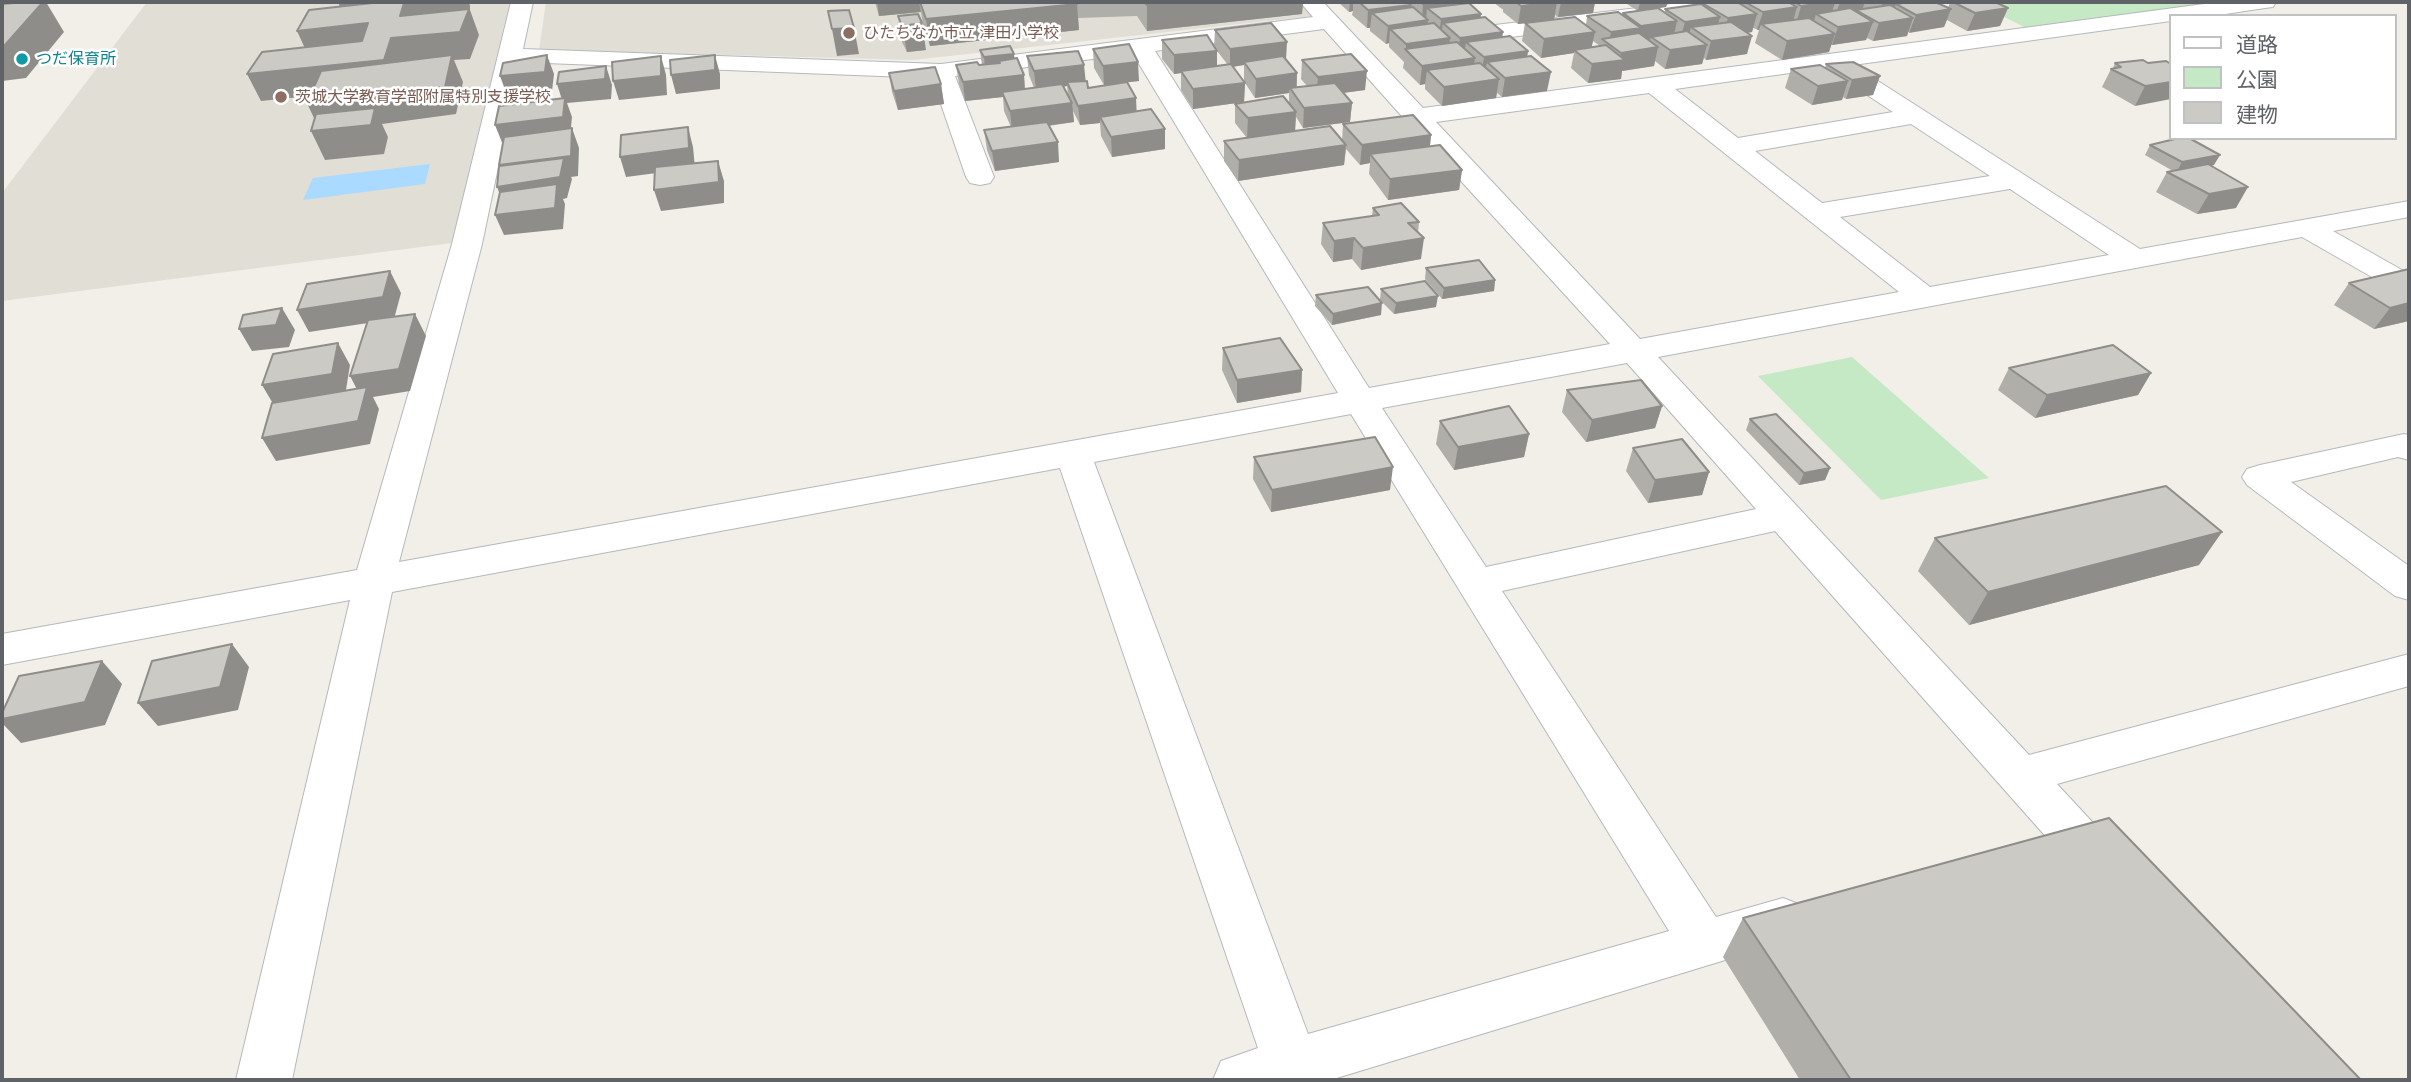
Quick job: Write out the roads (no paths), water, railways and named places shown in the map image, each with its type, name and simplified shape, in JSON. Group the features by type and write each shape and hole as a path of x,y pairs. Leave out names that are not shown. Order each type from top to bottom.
{"street":[{"path":"264,1080 374,581 467,244 522,2"},
{"path":"1600,2 1620,16"},
{"path":"1513,48 1486,24 1620,16 1740,2"},
{"path":"2175,14 2265,2"},
{"path":"510,55 941,71 1140,46 1321,12 1634,351 2130,897"},
{"path":"1989,15 2025,34"},
{"path":"1416,117 2170,15"},
{"path":"1140,46 1360,401 1705,944"},
{"path":"1830,61 2136,259"},
{"path":"941,71 980,177"},
{"path":"1550,80 1569,97"},
{"path":"1654,85 1925,298"},
{"path":"1733,147 1915,116"},
{"path":"1818,212 2017,180"},
{"path":"2,649 2409,209"},
{"path":"2306,228 2409,286"},
{"path":"2409,449 2404,445 2260,477 2409,586"},
{"path":"1073,453 1294,1073"},
{"path":"1476,583 1784,516"},
{"path":"2019,776 2409,670"},
{"path":"2021,851 2074,836"},
{"path":"1241,1080 1294,1073 1824,909"}],"water":[{"path":"430,164 425,184 303,200 313,178"}],"place":[{"name":"ひたちなか市立 津田小学校","path":"849,33"},
{"name":"つだ保育所","path":"22,59"},
{"name":"茨城大学教育学部附属特別支援学校","path":"281,97"}]}
